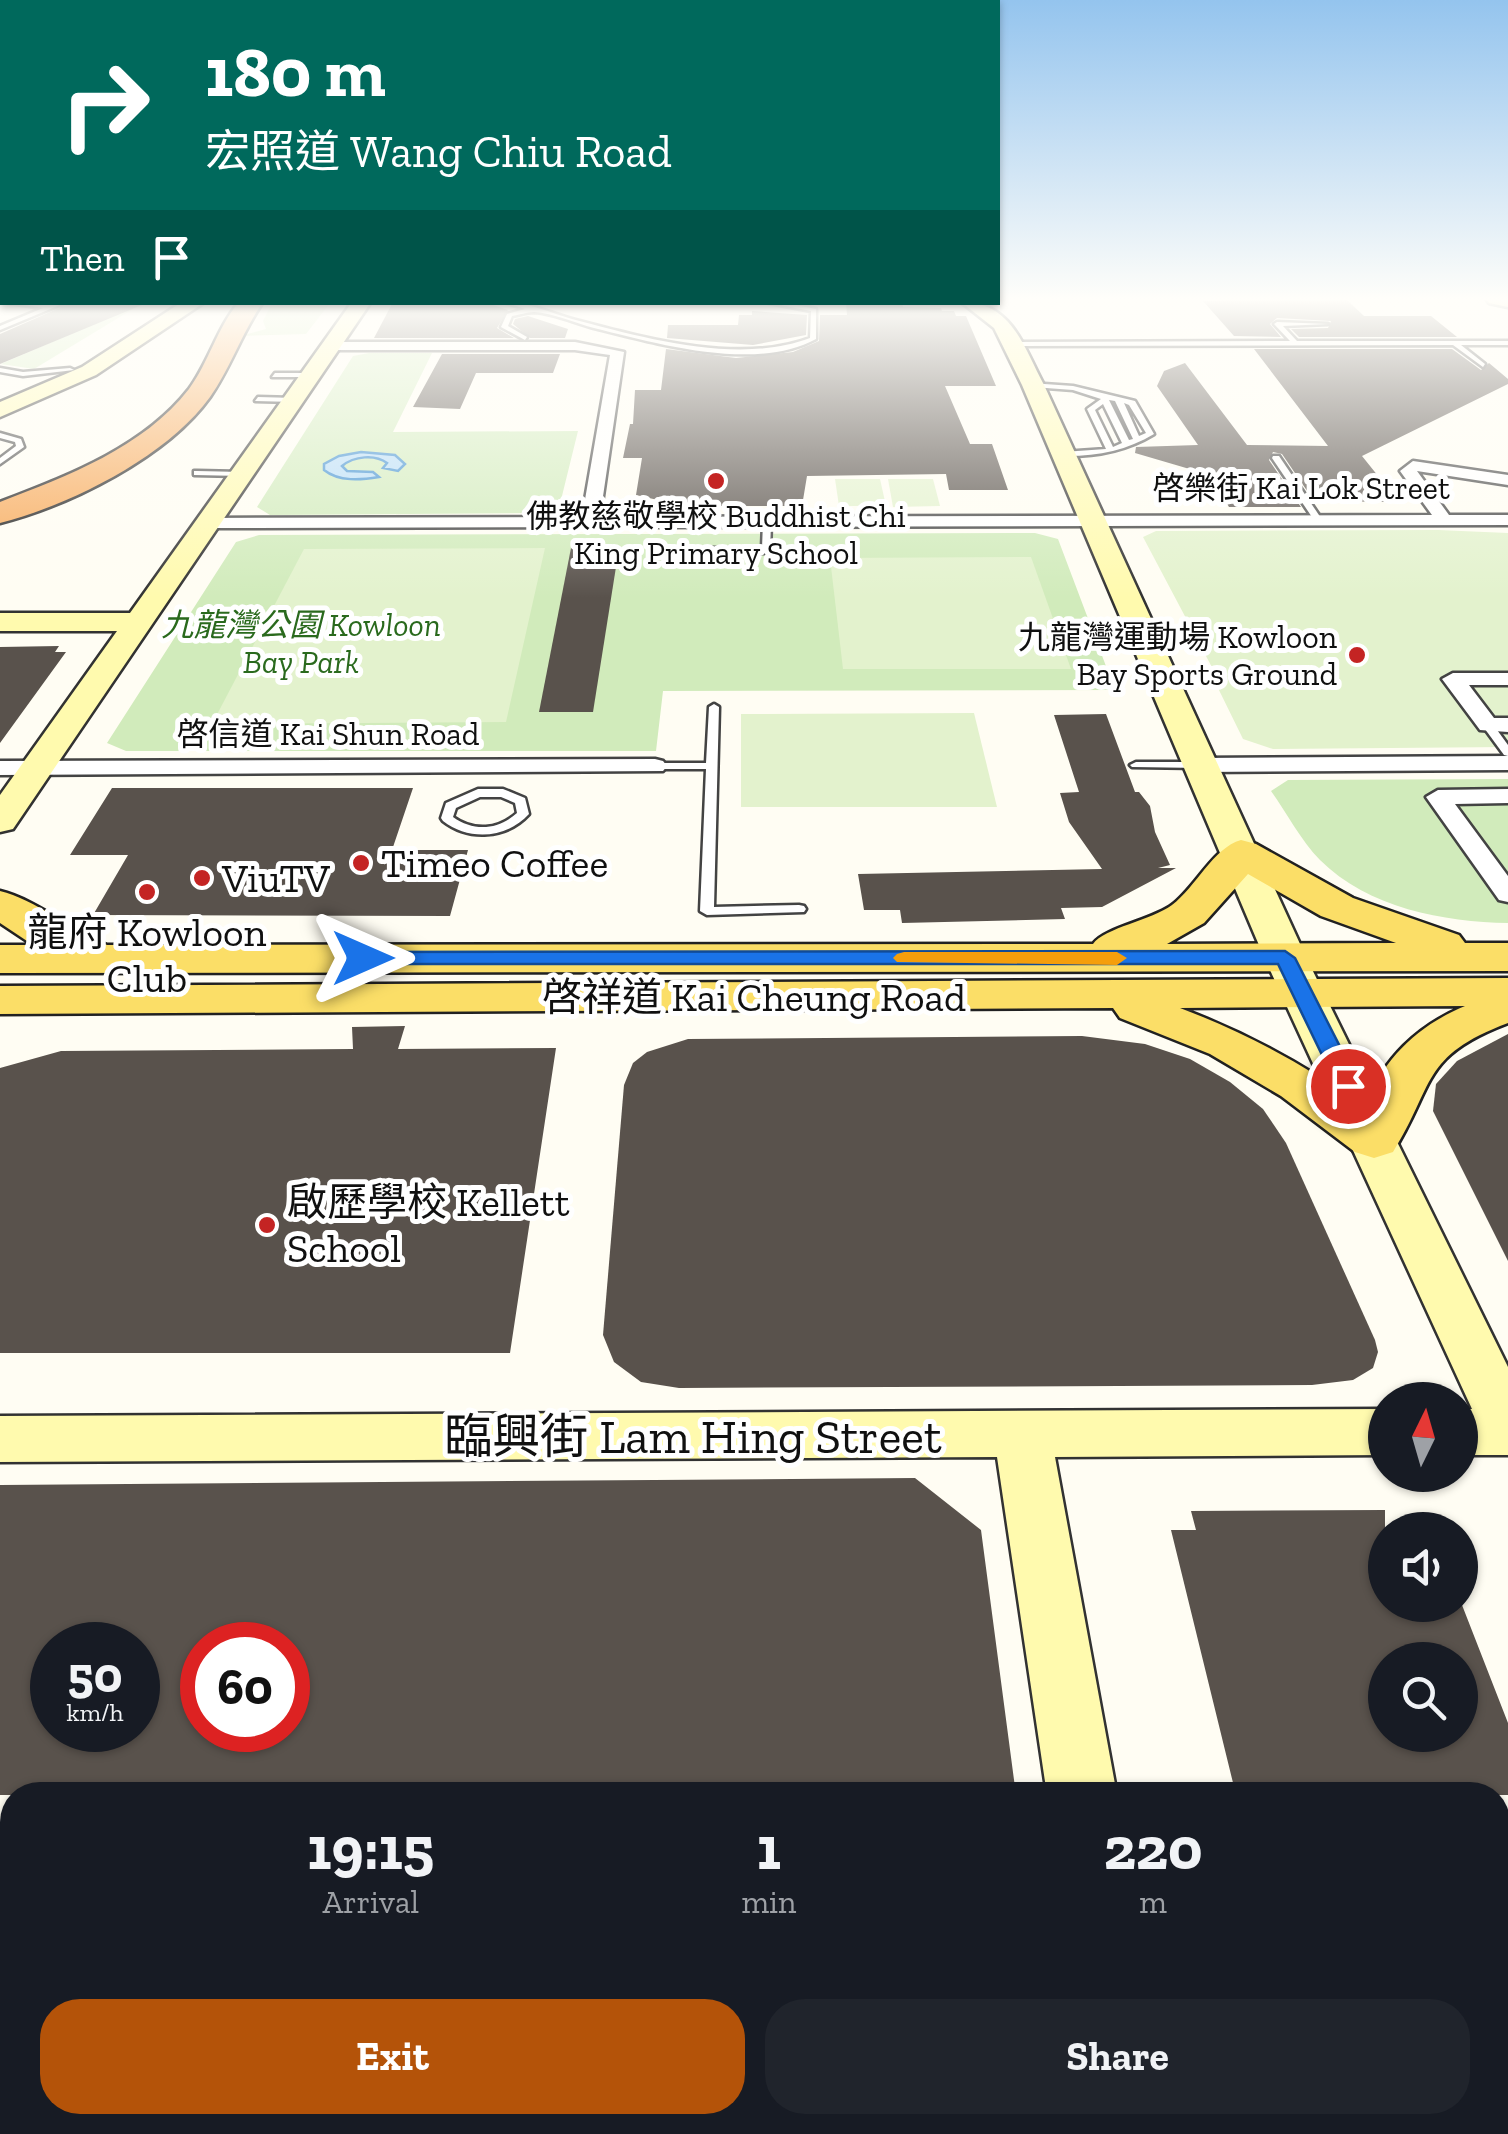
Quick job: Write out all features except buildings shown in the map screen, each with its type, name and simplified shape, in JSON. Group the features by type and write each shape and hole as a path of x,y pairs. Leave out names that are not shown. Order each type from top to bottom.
{"highway":[{"path":"0,500 74,467 144,424 169,399"},
{"path":"0,513 98,470 172,423 195,399"}],"main road":[{"path":"1061,977 1185,920 1216,892 1241,853 1337,907 1492,957"},
{"path":"0,904 56,940 104,979 0,1033"},
{"name":"啓祥道 Kai Cheung Road","path":"1294,976 1492,957"},
{"name":"啓祥道 Kai Cheung Road","path":"0,959 104,979 1294,976 1508,992"},
{"path":"1061,977 1226,1043 1299,1085 1374,1140 1396,1084 1431,1041 1508,1007"},
{"name":"啓祥道 Kai Cheung Road","path":"0,1000 104,979"}],"street":[{"path":"0,410 26,399"},
{"path":"590,522 610,399"},
{"path":"1039,399 1294,976 1508,1428 1478,1430"},
{"path":"0,821 294,400"},
{"path":"1445,520 1412,480 1408,471 1413,466 1508,480"},
{"name":"啓樂街 Kai Lok Street","path":"206,523 1508,520"},
{"path":"0,622 137,628"},
{"path":"0,634 137,628"},
{"path":"1498,725 1453,679 1508,679"},
{"path":"1202,765 1508,763"},
{"name":"啓信道 Kai Shun Road","path":"0,768 655,766"},
{"path":"1508,796 1438,796 1508,894"},
{"name":"臨興街 Lam Hing Street","path":"0,1439 1368,1432"},
{"path":"1022,1434 1080,1782"}],"lane":[{"path":"1102,399 1091,409 1111,451"},
{"path":"1105,399 1127,445"},
{"path":"1063,454 1111,451 1138,441 1115,399"},
{"path":"258,400 294,400"},
{"path":"0,436 18,441 20,447 0,462"},
{"path":"1276,458 1320,521"},
{"path":"197,473 242,474"},
{"path":"1294,483 1312,483"},
{"path":"662,550 768,551 766,522"},
{"path":"714,707 707,911 798,910"},
{"path":"1498,725 1508,753"},
{"path":"1136,765 1202,765"},
{"path":"491,792 498,766"},
{"path":"655,766 712,766"},
{"path":"491,792 521,801 523,814 518,820 497,829 472,830 447,818 450,806 457,800 491,792"}],"green space":[{"name":"九龍灣公園 Kowloon Bay Park","path":"326,399 409,399 393,432 578,431 560,504 533,513 270,515 257,507"},
{"path":"835,479 880,479 886,506 839,506"},
{"path":"888,479 933,479 940,506 893,507"},
{"name":"九龍灣運動場 Kowloon Bay Sports Ground","path":"1156,531 1508,533 1508,747 1273,749 1243,739 1217,686 1215,673 1143,537"},
{"name":"九龍灣公園 Kowloon Bay Park","path":"1035,533 1058,539 1115,690 663,691 656,751 126,751 107,743 236,542 259,535"},
{"path":"545,548 506,722 212,724 304,549"},
{"path":"1031,557 1071,669 843,669 830,558"},
{"path":"974,713 997,807 741,807 741,714"},
{"path":"1508,779 1508,923 1433,915 1361,890 1320,860 1271,791 1288,780"}],"water":[{"path":"361,452 395,455 405,464 398,471 383,468 387,463 382,460 364,457 342,466 347,471 373,472 379,477 365,479 343,478 324,470 324,464 339,456"}],"slow traffic":[{"path":"904,958 1117,958"}],"place":[{"name":"佛教慈敬學校 Buddhist Chi King Primary School","path":"716,481"},
{"name":"九龍灣運動場 Kowloon Bay Sports Ground","path":"1357,655"},
{"name":"Timeo Coffee","path":"361,863"},
{"name":"ViuTV","path":"202,878"},
{"name":"龍府 Kowloon Club","path":"147,892"},
{"name":"啟歷學校 Kellett School","path":"267,1225"}],"route":[{"path":"363,958 1285,958 1348,1086"}]}
